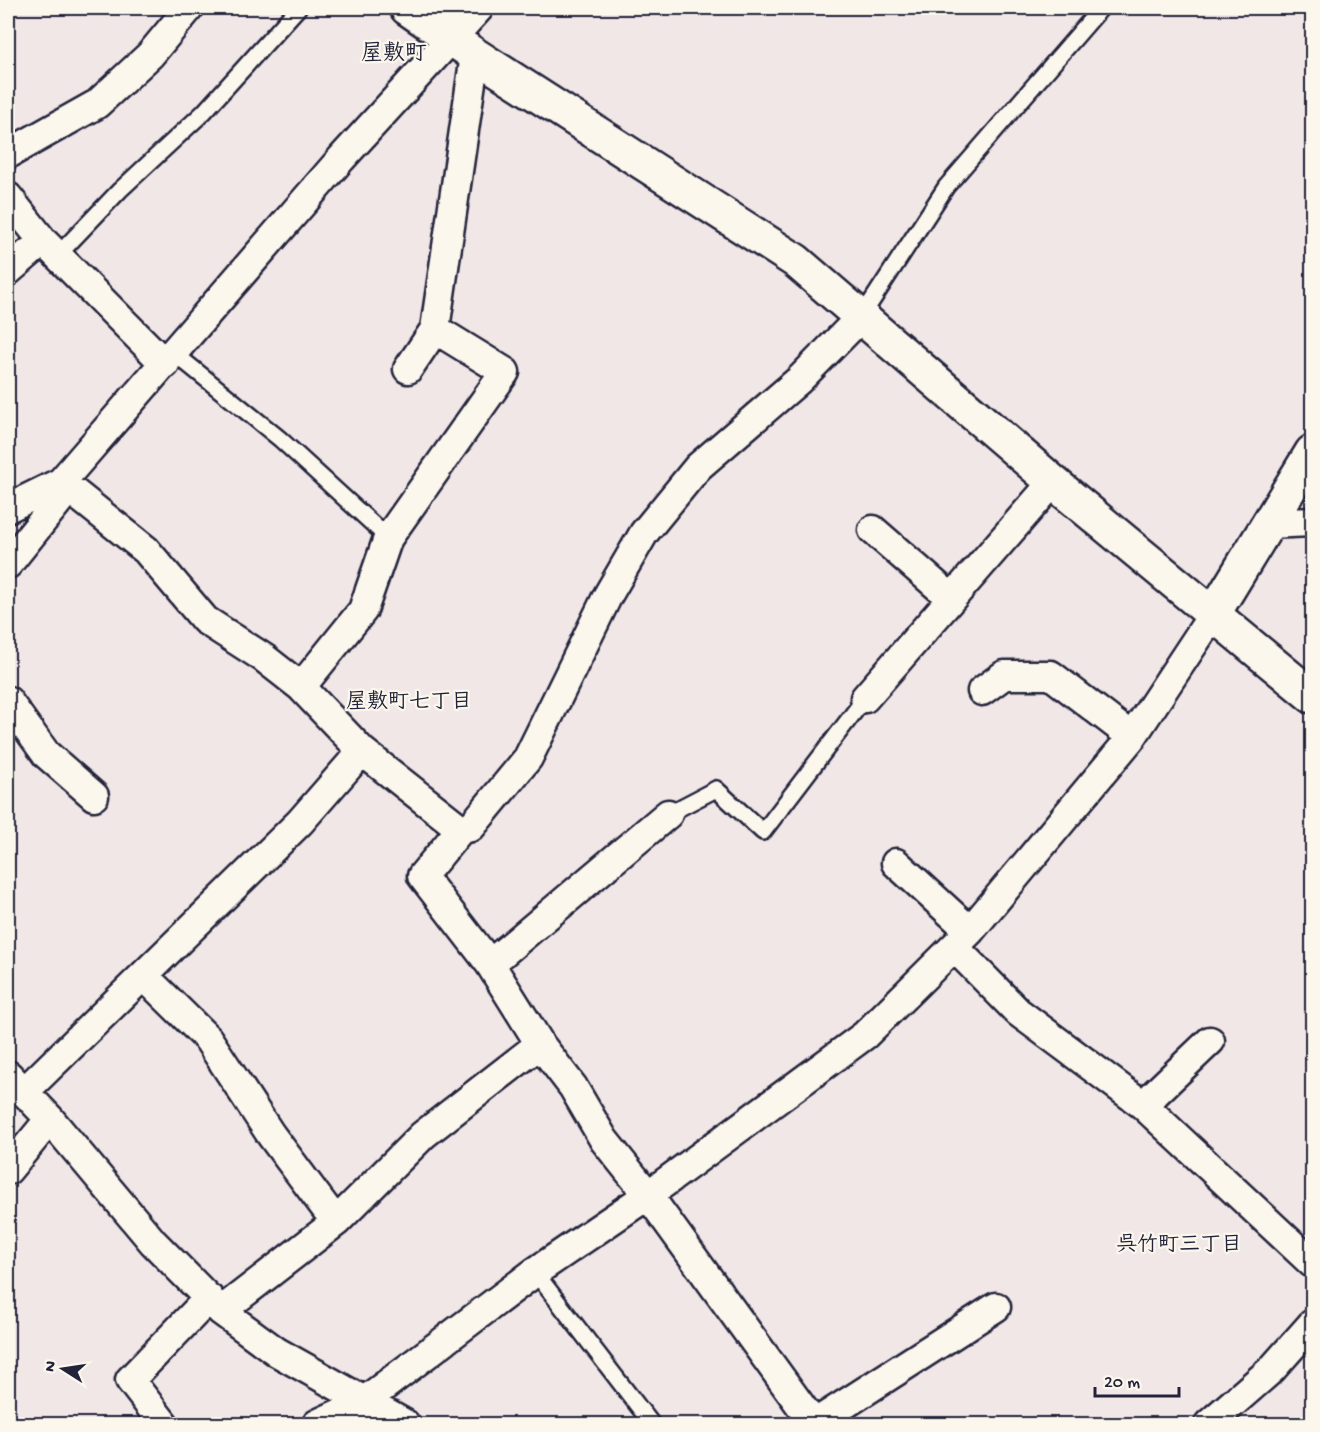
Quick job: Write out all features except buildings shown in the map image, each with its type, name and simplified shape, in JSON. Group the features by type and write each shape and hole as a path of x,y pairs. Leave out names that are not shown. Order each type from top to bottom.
{"street":[{"path":"8,154 97,104 150,55 189,8"},
{"path":"407,8 796,261 1053,482 1312,696"},
{"path":"408,369 435,329 463,46 479,8"},
{"path":"8,564 65,485 170,358 341,159 463,46"},
{"path":"8,197 50,248 170,358"},
{"path":"8,271 50,248"},
{"path":"862,316 799,380 698,466 644,534 608,595 528,758 471,827 461,829 422,876 490,964 540,1044 573,1087 604,1140 648,1195 814,1425 996,1307"},
{"path":"301,687 363,610 388,538 505,372 435,329"},
{"path":"317,1425 363,1403 534,1272 648,1195 865,1035 962,939 1132,736 1214,613 1312,453"},
{"path":"865,698 950,597 1053,482"},
{"path":"65,485 146,550 205,620 264,658 301,687 362,751 461,829"},
{"path":"8,508 65,485"},
{"path":"1268,524 1312,522"},
{"path":"873,530 950,597"},
{"path":"982,691 1004,675 1052,675 1132,736"},
{"path":"8,701 46,754 94,796"},
{"path":"362,751 300,822 144,976 16,1083 50,1119 122,1207 215,1305 277,1352 405,1425"},
{"path":"490,964 668,814"},
{"path":"896,863 962,939 1018,1012 1143,1105 1312,1263"},
{"path":"144,976 208,1039 271,1135 336,1222"},
{"path":"1143,1105 1210,1041"},
{"path":"164,1425 130,1380 215,1305 336,1222 423,1135 540,1044"},
{"path":"8,1170 50,1119"},
{"path":"1209,1425 1272,1369 1312,1324"}],"lane":[{"path":"50,248 120,190 204,112 298,8"},
{"path":"862,316 946,187 1101,8"},
{"path":"170,358 279,439 388,538"},
{"path":"668,814 716,789 763,832 865,698"},
{"path":"534,1272 651,1423 649,1425"}],"district":[{"name":"屋敷町","path":"394,51"},
{"name":"屋敷町七丁目","path":"409,700"},
{"name":"呉竹町三丁目","path":"1179,1243"}]}
